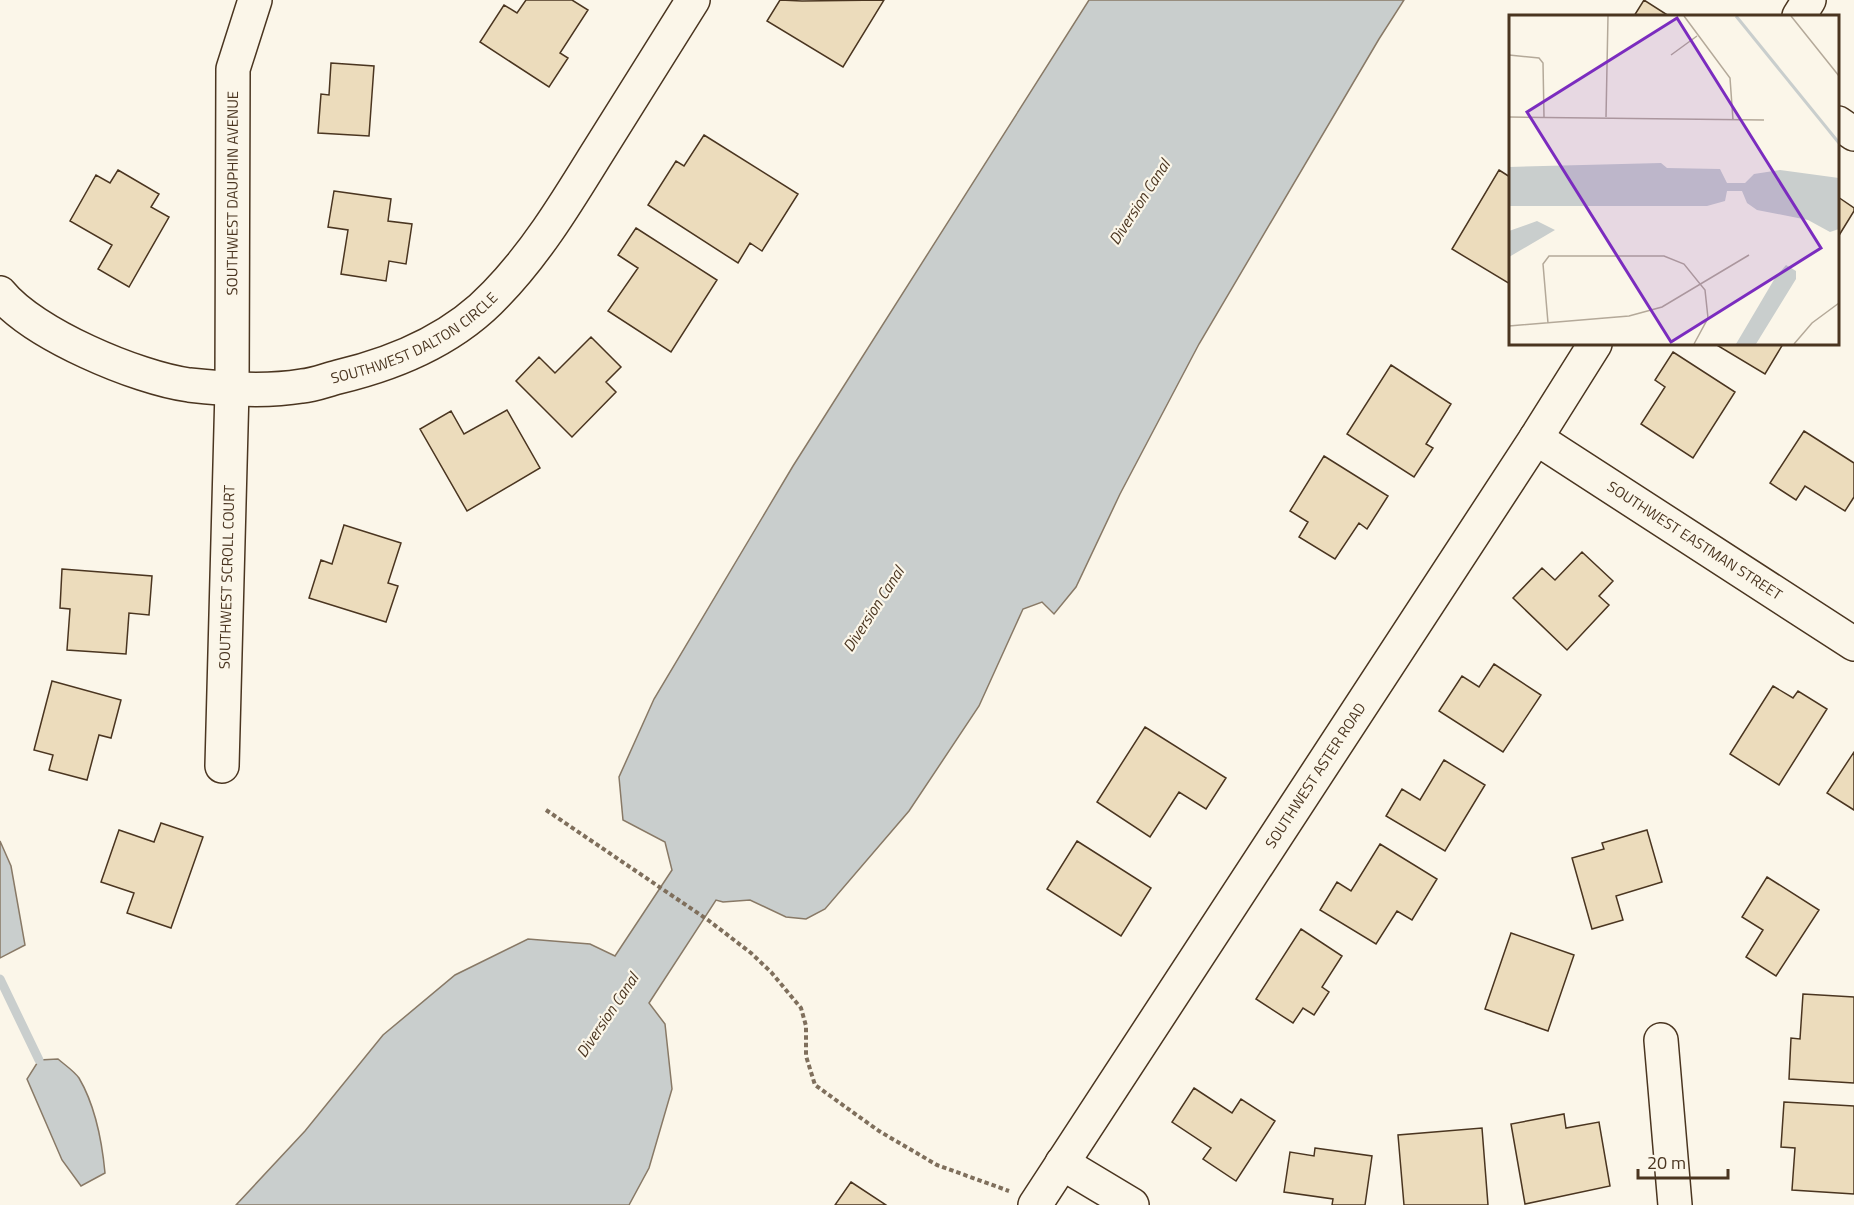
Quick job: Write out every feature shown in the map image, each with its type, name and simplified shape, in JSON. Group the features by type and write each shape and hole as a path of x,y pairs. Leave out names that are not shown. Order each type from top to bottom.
{"street":[{"name":"SOUTHWEST DAUPHIN AVENUE","path":"232,390 233,69 255,0"},
{"name":"SOUTHWEST DALTON CIRCLE","path":"0,293 35,322 60,337 129,370 177,383 232,390 302,386 354,374 403,357 437,341 465,321 496,295 521,266 562,208 693,0"},
{"path":"1800,15 1809,0"},
{"path":"1839,124 1854,134"},
{"name":"SOUTHWEST ASTER ROAD","path":"1036,1203 1536,438 1594,345"},
{"name":"SOUTHWEST SCROLL COURT","path":"222,766 232,390"},
{"name":"SOUTHWEST EASTMAN STREET","path":"1536,438 1854,644"},
{"path":"1661,1040 1675,1205"},
{"path":"1062,1163 1132,1205"}],"path":[{"path":"546,810 708,920 751,953 771,972 801,1008 806,1026 806,1056 815,1085 879,1131 937,1165 1036,1203"}],"water":[{"name":"Diversion Canal","path":"1089,0 1404,0 1199,344 1120,494 1076,587 1054,614 1042,602 1023,609 979,706 909,811 825,909 806,919 786,917 750,900 723,902 716,900 649,1003 665,1024 672,1089 649,1168 629,1205 236,1205 305,1131 383,1035 455,975 528,939 590,944 615,956 672,870 665,842 623,820 619,777 654,699 793,466"},
{"path":"0,841 11,866 25,945 0,958"},
{"path":"58,1059 72,1070 85,1089 100,1137 105,1173 81,1186 62,1160 27,1079 39,1060"}],"building":[{"path":"526,0 572,0 588,10 560,53 568,58 549,87 480,42 504,5 517,13"},
{"path":"780,0 884,0 843,67 767,21"},
{"path":"1644,0 1667,15 1635,15"},
{"path":"331,63 374,66 369,136 318,133 321,94 329,95"},
{"path":"704,135 798,194 762,251 750,243 738,263 648,205 676,161 684,166"},
{"path":"118,170 159,194 151,207 169,217 129,287 98,269 112,245 70,221 96,175 110,183"},
{"path":"1499,170 1509,176 1509,283 1452,249"},
{"path":"334,191 391,199 388,221 412,224 406,264 389,261 386,281 341,274 348,230 328,227"},
{"path":"1839,198 1854,208 1839,235"},
{"path":"636,228 717,280 671,352 608,311 638,268 618,255"},
{"path":"591,337 621,367 606,382 616,392 572,437 516,381 539,357 555,373"},
{"path":"1717,345 1782,345 1765,374"},
{"path":"1673,352 1735,392 1693,458 1641,424 1665,387 1655,380"},
{"path":"1391,365 1451,404 1426,444 1433,448 1414,477 1347,434"},
{"path":"507,410 540,468 467,511 420,429 451,411 464,434"},
{"path":"1804,431 1854,463 1854,497 1845,511 1805,486 1796,500 1770,483"},
{"path":"1324,456 1388,496 1367,529 1359,523 1335,559 1299,537 1308,522 1290,511"},
{"path":"344,525 401,543 388,583 398,586 386,622 309,598 321,560 332,564"},
{"path":"1582,552 1613,581 1599,596 1609,605 1567,650 1513,598 1542,568 1555,580"},
{"path":"62,569 152,576 149,615 129,613 126,654 67,650 70,609 60,608"},
{"path":"1494,664 1541,695 1503,752 1439,711 1462,676 1479,687"},
{"path":"52,681 121,700 111,738 99,735 87,780 49,770 53,755 34,750"},
{"path":"1773,686 1793,698 1798,691 1827,709 1779,785 1730,754"},
{"path":"1145,727 1226,778 1206,809 1179,792 1150,837 1097,802"},
{"path":"1854,752 1854,810 1827,793"},
{"path":"1444,760 1485,785 1445,851 1386,816 1402,789 1420,800"},
{"path":"161,823 203,837 171,928 127,913 134,893 101,882 119,830 154,842"},
{"path":"1647,830 1662,882 1616,896 1623,920 1592,929 1572,858 1604,849 1602,843"},
{"path":"1077,841 1151,888 1121,936 1047,889"},
{"path":"1380,844 1437,879 1412,920 1397,911 1376,944 1320,910 1337,882 1351,891"},
{"path":"1767,877 1819,910 1776,976 1746,957 1763,930 1742,917"},
{"path":"1301,929 1342,956 1322,987 1329,992 1314,1015 1303,1008 1293,1023 1256,999"},
{"path":"1511,933 1574,955 1548,1031 1485,1009"},
{"path":"1803,994 1854,997 1854,1083 1789,1079 1791,1038 1800,1039"},
{"path":"1194,1088 1232,1113 1241,1099 1275,1121 1236,1181 1203,1159 1211,1148 1172,1122"},
{"path":"1784,1102 1854,1106 1854,1194 1792,1190 1795,1148 1781,1147"},
{"path":"1564,1114 1566,1128 1599,1122 1610,1186 1525,1204 1511,1124"},
{"path":"1482,1128 1488,1205 1404,1205 1398,1135"},
{"path":"1315,1148 1372,1156 1365,1205 1332,1205 1333,1199 1284,1192 1290,1152 1314,1156"},
{"path":"851,1182 886,1205 835,1205"}],"waterway":[{"path":"0,979 39,1060"}]}
